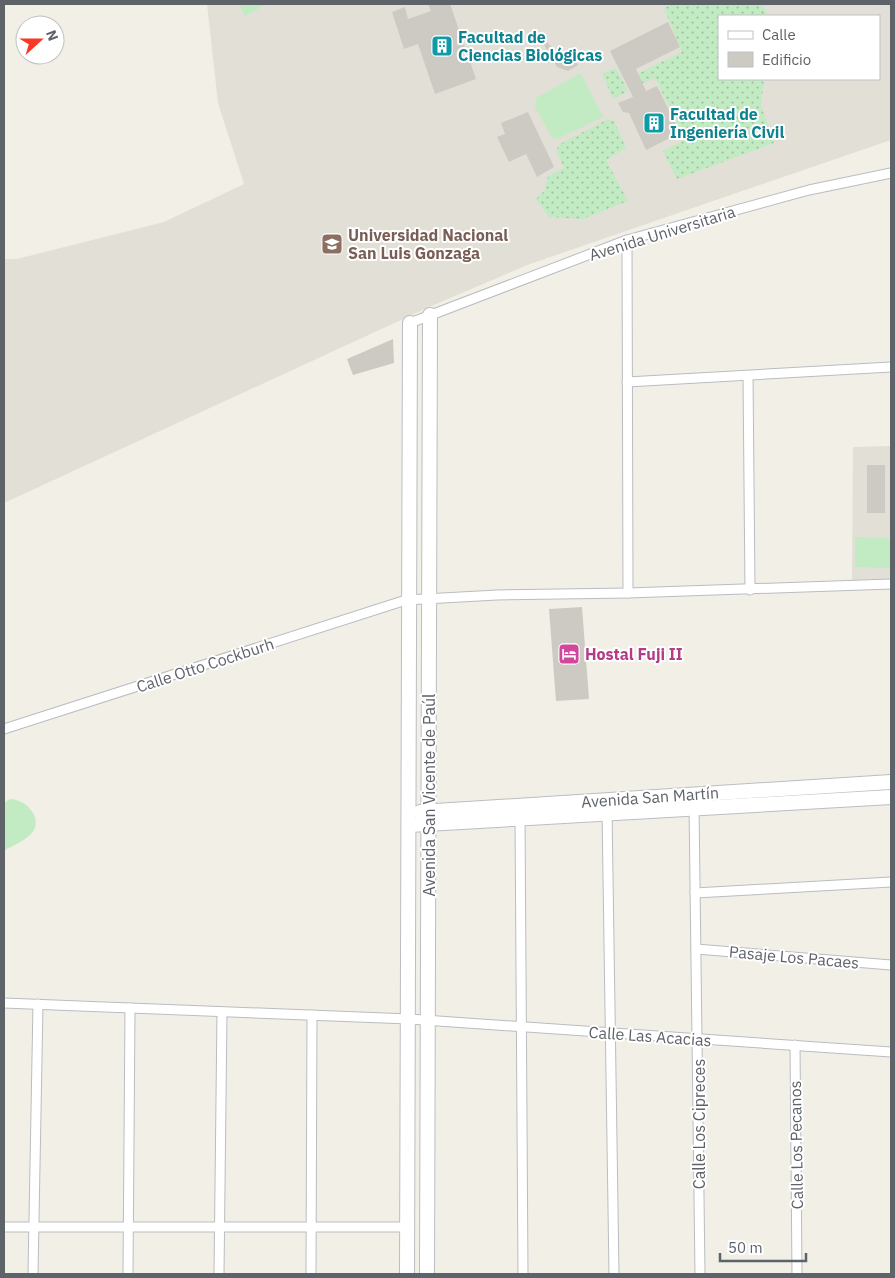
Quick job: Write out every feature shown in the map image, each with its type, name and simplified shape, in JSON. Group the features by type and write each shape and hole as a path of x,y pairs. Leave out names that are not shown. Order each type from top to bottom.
{"street":[{"name":"Avenida Universitaria","path":"410,323 627,240 809,190 891,173"},
{"path":"627,240 628,593"},
{"name":"Avenida San Vicente de Paúl","path":"427,1274 430,315"},
{"name":"Avenida San Vicente de Paúl","path":"407,1274 410,323"},
{"path":"627,382 891,367"},
{"path":"748,376 750,590"},
{"name":"Calle Otto Cockburh","path":"4,729 406,600 497,595 750,590 891,584"},
{"name":"Avenida San Martín","path":"607,807 694,794 891,782"},
{"name":"Calle Los Cipreces","path":"694,794 700,1274"},
{"name":"Avenida San Martín","path":"408,818 607,807 694,809 891,797"},
{"path":"607,807 614,1274"},
{"path":"520,812 523,1274"},
{"path":"696,893 891,882"},
{"name":"Pasaje Los Pacaes","path":"696,949 891,965"},
{"name":"Calle Las Acacias","path":"4,1003 428,1021 891,1052"},
{"path":"33,1274 38,1004"},
{"path":"128,1274 130,1008"},
{"path":"219,1274 222,1012"},
{"path":"311,1274 312,1016"},
{"name":"Calle Los Pecanos","path":"795,1045 797,1274"},
{"path":"4,1227 407,1227"}],"shaded area":[{"name":"Universidad Nacional San Luis Gonzaga","path":"207,4 891,4 891,140 530,264 429,307 4,503 4,259 17,259 164,222 244,184 218,103"},
{"path":"891,446 891,579 852,580 853,447"}],"green space":[{"path":"239,4 267,4 245,16"},
{"path":"673,4 762,4 768,15 718,15 718,80 764,80 761,105 774,143 677,179 663,151 685,140 655,78 641,84 637,74 682,52 664,8"},
{"path":"616,68 628,91 613,99 602,74"},
{"path":"581,73 603,117 558,139 552,138 535,107 536,98"},
{"path":"608,119 614,121 626,148 606,160 628,201 583,219 549,217 536,199 545,190 548,176 564,168 556,150 560,144"},
{"path":"855,537 891,538 891,568 855,567"},
{"path":"10,799 22,802 27,806 35,816 36,822 31,834 4,851 4,803"}],"building":[{"name":"Facultad de Ciencias Biológicas","path":"428,4 450,4 476,79 435,94 418,44 404,49 392,12 405,7 408,19 431,11"},
{"path":"668,22 680,47 636,69 646,91 657,86 680,133 646,150 629,113 623,112 618,103 633,97 610,51"},
{"path":"547,42 561,58 572,52 578,65 568,71 557,67 544,45"},
{"path":"528,112 554,167 537,177 526,154 509,162 497,137 505,134 501,123"},
{"path":"393,339 394,363 353,375 347,359"},
{"path":"867,465 885,465 885,513 867,513"},
{"name":"Hostal Fuji II","path":"582,607 589,699 556,701 549,609"}],"place":[{"name":"Facultad de Ciencias Biológicas","path":"442,46"},
{"name":"Facultad de Ingeniería Civil","path":"654,123"},
{"name":"Universidad Nacional San Luis Gonzaga","path":"332,244"},
{"name":"Hostal Fuji II","path":"569,654"}]}
